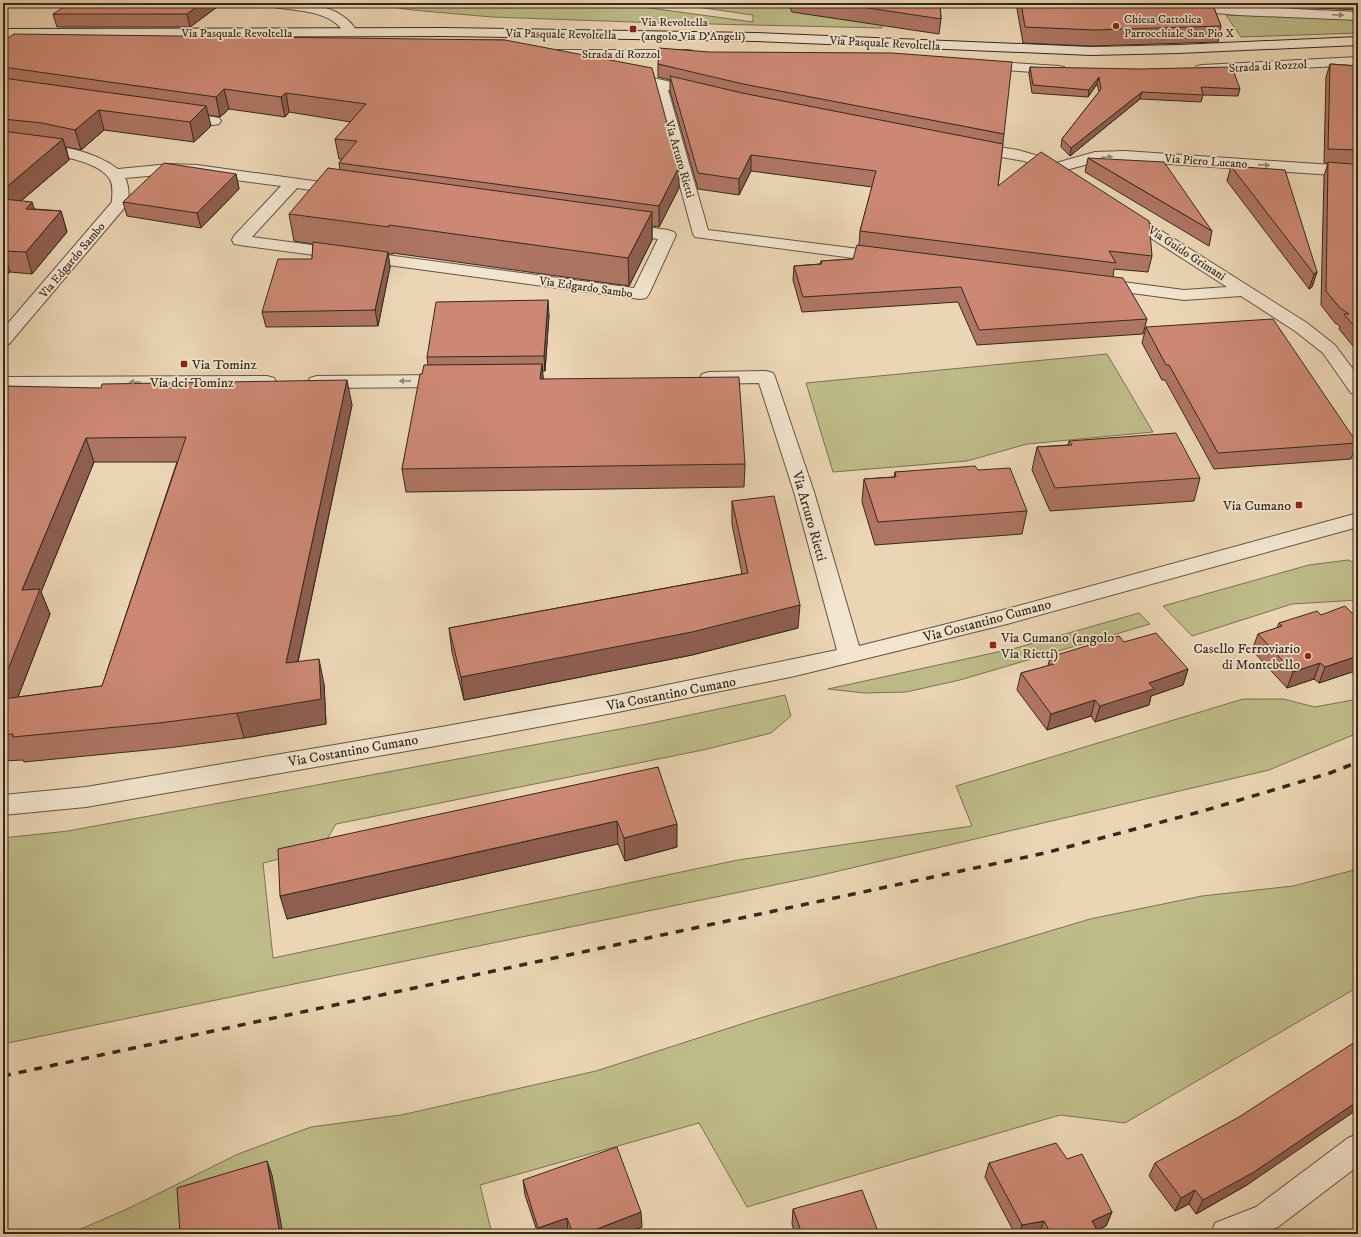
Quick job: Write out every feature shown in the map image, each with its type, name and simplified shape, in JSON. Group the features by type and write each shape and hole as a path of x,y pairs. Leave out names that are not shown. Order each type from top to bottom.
{"street":[{"path":"274,3 316,11 335,17 345,22 348,28 347,33"},
{"path":"1146,3 1238,11 1358,16"},
{"name":"Via Pasquale Revoltella","path":"3,33 444,32 756,37 1091,51 1179,49 1358,41"},
{"name":"Strada di Rozzol","path":"583,68 531,54 703,55"},
{"name":"Strada di Rozzol","path":"1191,69 1358,61"},
{"path":"970,65 1075,70"},
{"path":"614,74 712,95"},
{"name":"Via Arturo Rietti","path":"659,83 701,234 898,259"},
{"path":"168,114 214,121"},
{"path":"3,144 81,156 106,166 115,174"},
{"path":"956,145 1046,162 1073,180"},
{"name":"Via Piero Lucano","path":"1055,168 1095,157 1125,156 1348,171 1358,170"},
{"name":"Via Edgardo Sambo","path":"3,340 120,203 120,183 115,174 170,168 197,170 293,183 668,235 640,294 240,240 293,183"},
{"name":"Via Guido Grimani","path":"1110,204 1301,327 1329,349 1358,389"},
{"path":"1084,282 1184,295 1244,291"},
{"name":"Via Arturo Rietti","path":"695,378 766,378 804,492 850,655"},
{"name":"Via dei Tominz","path":"3,383 468,380"},
{"name":"Via Costantino Cumano","path":"3,805 86,797 655,697 850,655 1007,616 1358,520"},
{"path":"1226,1234 1267,1217 1358,1148"}],"shaded area":[{"path":"367,3 472,3 509,8 515,3 613,3 753,22 753,15 669,3 882,3 882,28 669,23 669,19 660,19 660,23 492,17 412,10"},
{"path":"1226,15 1358,19 1358,33 1241,37"},
{"path":"1107,354 1153,432 1027,444 967,461 833,472 806,383"},
{"path":"1348,560 1358,564 1358,600 1292,604 1192,636 1163,606 1309,565"},
{"path":"1139,613 1150,624 960,680 906,692 864,693 828,689 1016,648"},
{"path":"785,695 791,716 771,733 703,750 336,824 321,849 263,863 273,958 738,860 972,826 956,786 1243,699 1283,699 1315,707 1358,699 1358,733 1269,770 813,877 3,1044 3,838 68,831 647,724"},
{"path":"1358,869 1358,987 1125,1123 1060,1115 747,1207 699,1123 480,1185 492,1234 69,1234 127,1209 238,1154 311,1127 401,1115 596,1071 757,1019 1090,919 1202,896 1293,886"}],"building":[{"path":"70,3 202,3 187,14 53,14"},
{"path":"835,3 940,3 941,19"},
{"name":"Chiesa Cattolica Parrocchiale San Pio X","path":"1021,3 1212,3 1221,26 1094,30 1025,27"},
{"path":"14,34 505,40 652,68 679,167 659,206 339,163 357,141 335,139 366,104 286,93 281,97 224,89 216,97 3,67 3,41"},
{"path":"659,48 709,52 892,53 1012,62 1004,134 743,84 658,64"},
{"path":"1330,64 1358,66 1358,150 1328,149"},
{"path":"1030,67 1139,69 1232,67 1240,89 1201,87 1203,95 1142,92 1071,148 1062,139 1101,89 1099,77 1089,90 1033,85"},
{"path":"670,76 742,93 1003,144 998,186 1041,152 1149,221 1152,256 1109,251 1116,263 860,231 876,171 751,155 739,179 698,173"},
{"path":"3,78 206,106 190,122 99,110 75,130 42,123 3,119"},
{"path":"3,131 63,139 3,190"},
{"path":"1088,158 1164,162 1212,231"},
{"path":"1328,162 1352,164 1358,162 1358,331 1344,314 1349,314 1340,308 1326,291"},
{"path":"164,163 236,174 197,213 123,202"},
{"path":"1231,166 1285,170 1317,272 1314,274"},
{"path":"328,168 652,212 628,258 389,225 389,227 289,214"},
{"path":"3,199 32,202 26,209 61,211 26,252 3,251"},
{"path":"313,242 388,252 375,310 262,312 278,259 312,259"},
{"path":"857,245 1123,278 1147,319 979,330 961,287 803,297 794,266 822,264 821,261 853,259"},
{"path":"548,300 544,356 427,357 436,302"},
{"path":"1273,319 1357,443 1218,453 1169,365 1166,365 1146,327"},
{"path":"542,364 540,379 739,377 745,464 402,469 420,374 422,374 424,365"},
{"path":"347,380 286,663 319,659 321,699 237,713 159,723 13,737 13,734 3,735 3,699 102,686 186,437 86,438 22,590 40,589 3,682 3,386 101,388 102,384"},
{"path":"1176,433 1200,478 1055,488 1037,447 1072,445 1069,441"},
{"path":"975,466 978,470 1010,468 1027,511 878,522 864,479 896,477 895,472"},
{"path":"774,496 800,605 692,632 461,677 449,628 748,573 732,501"},
{"name":"Casello Ferroviario di Montebello","path":"1345,606 1358,619 1358,656 1325,667 1320,663 1293,672 1258,634 1282,626 1279,623 1317,611 1321,615"},
{"path":"1156,633 1188,669 1149,683 1154,689 1100,706 1095,700 1051,714 1021,673 1054,664 1050,657 1119,636 1124,642"},
{"path":"658,767 677,824 624,838 617,821 280,896 278,849"},
{"path":"1358,1040 1358,1101 1254,1172 1203,1200 1195,1190 1181,1198 1155,1163 1239,1117"},
{"path":"1056,1143 1067,1159 1082,1154 1112,1212 1092,1221 1099,1234 1051,1234 1044,1221 1022,1225 989,1163"},
{"path":"617,1147 641,1212 584,1234 573,1234 567,1218 538,1228 523,1180"},
{"path":"267,1161 280,1234 180,1234 177,1188"},
{"path":"862,1190 879,1234 802,1234 793,1209"}],"railway":[{"path":"3,1076 1045,853 1203,811 1330,773 1358,762"}],"place":[{"name":"Chiesa Cattolica Parrocchiale San Pio X","path":"1116,26"},
{"name":"Via Revoltella (angolo Via D'Angeli)","path":"633,29"},
{"name":"Via Tominz","path":"184,364"},
{"name":"Via Cumano","path":"1299,505"},
{"name":"Via Cumano (angolo Via Rietti)","path":"993,645"},
{"name":"Casello Ferroviario di Montebello","path":"1308,656"}]}
